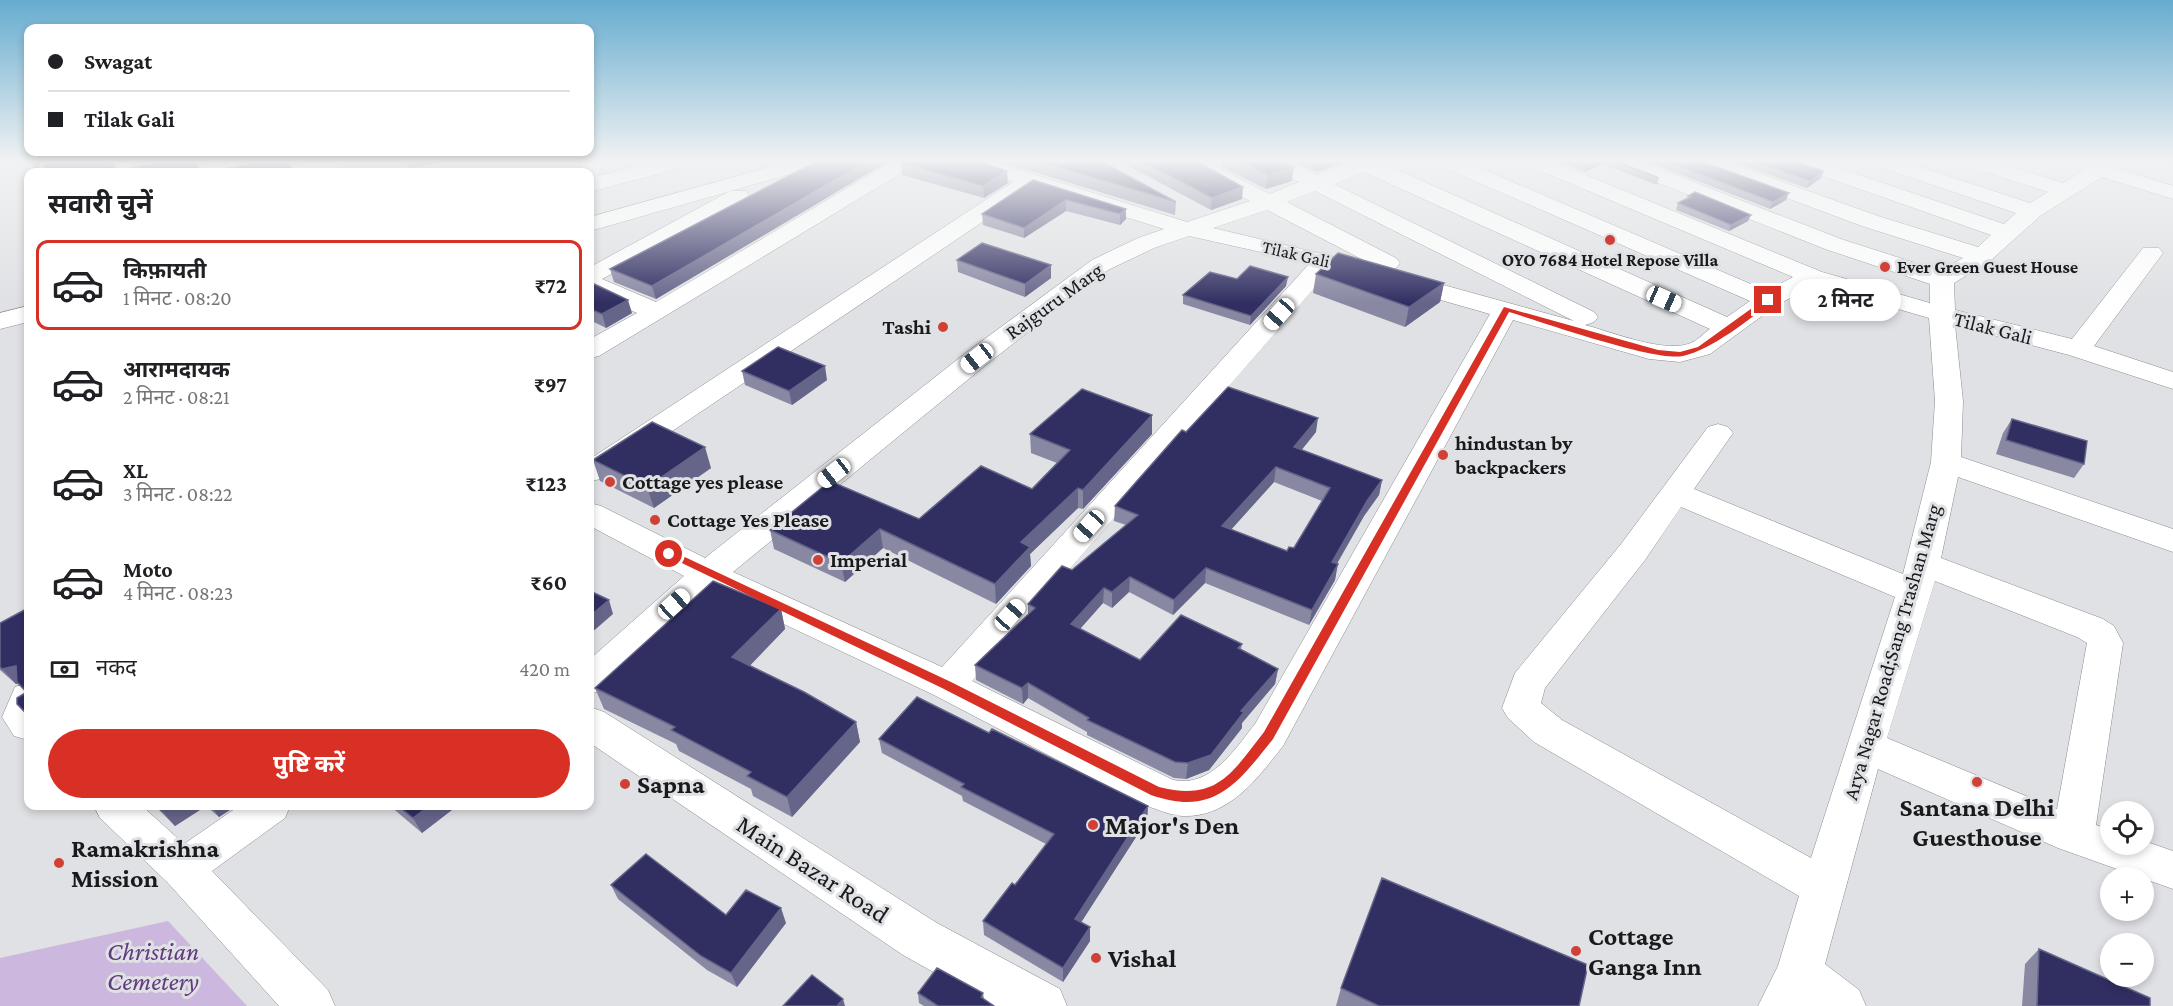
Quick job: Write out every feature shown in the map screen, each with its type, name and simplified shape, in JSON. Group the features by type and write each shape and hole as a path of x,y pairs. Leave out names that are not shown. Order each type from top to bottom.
{"street":[{"path":"594,223 643,209"},
{"path":"594,274 714,209"},
{"path":"594,348 828,209"},
{"path":"594,469 987,209"},
{"name":"Tilak Gali","path":"1152,209 1658,353 1680,354 1701,348 1768,300 1813,277"},
{"name":"Rajguru Marg","path":"594,676 708,574 1068,287 1100,265 1192,219 1237,209"},
{"path":"1282,209 1442,291"},
{"path":"1369,209 1658,353"},
{"path":"1466,209 1729,328"},
{"path":"1557,209 1768,300"},
{"name":"Tilak Gali","path":"1649,209 1813,277 1941,314 2078,349 2173,381"},
{"path":"1743,209 1833,244 1942,280 1982,256 2038,209"},
{"path":"1837,209 1982,256"},
{"path":"1973,209 2021,222"},
{"path":"1991,209 2021,222"},
{"path":"2078,349 2151,253"},
{"path":"946,685 1326,260"},
{"name":"Arya Nagar Road;Sang Trashan Marg","path":"1790,990 1918,578 1946,462 1949,401 1941,314 1942,280"},
{"path":"594,285 657,312"},
{"path":"594,515 708,574 946,685 1156,792 1184,799 1208,794 1237,776 1269,735 1506,309"},
{"path":"0,321 24,315"},
{"path":"0,336 24,329"},
{"path":"1718,433 1633,552 1528,683 1521,708 1548,731 1823,886"},
{"path":"1946,462 2173,541"},
{"path":"1675,493 1918,578 2090,628 2101,634 2105,644 2073,835"},
{"name":"Main Bazar Road","path":"594,726 920,939 1042,1006"},
{"path":"1865,746 2073,835 2173,870"},
{"path":"119,810 182,869 311,1006"},
{"path":"182,869 264,810"},
{"path":"1790,990 1842,1006"}],"green space":[{"name":"Christian Cemetery","path":"168,921 247,1006 0,1006 0,958"}],"building":[{"path":"725,209 785,209 652,286 610,269"},
{"path":"990,209 1053,209 1024,228 982,214"},
{"path":"1101,209 1126,209 1120,214"},
{"path":"1692,209 1736,209 1751,215 1731,225"},
{"path":"982,243 1051,265 1025,284 957,260"},
{"path":"1338,253 1444,283 1409,307 1316,274"},
{"path":"1250,266 1288,277 1251,316 1183,295 1210,272 1237,279"},
{"path":"594,284 628,300 602,314 594,311"},
{"path":"778,347 825,366 789,391 742,371"},
{"path":"1228,387 1318,418 1294,447 1382,480 1367,501 1332,562 1338,564 1312,610 1206,568 1174,600 1130,577 1112,592 1104,588 1071,624 1140,660 1181,615 1242,644 1238,648 1278,669 1241,711 1244,712 1211,755 1188,763 1175,762 1087,720 1089,718 1028,683 1022,688 975,665 1035,608 1028,604 1062,566 1072,570 1138,515 1115,506 1182,430 1186,432","holes":["1276,467 1330,488 1294,548 1289,547 1287,551 1222,526"]},
{"path":"1082,389 1152,415 1083,490 1078,488 1021,542 1030,547 995,584 880,529 841,563 770,530 830,481 919,519 981,466 1032,489 1070,450 1030,434"},
{"path":"2012,419 2087,441 2084,464 2006,440"},
{"path":"652,422 705,447 647,487 594,459"},
{"path":"713,581 781,609 732,657 804,692 856,722 787,797 747,776 751,772 671,730 675,727 595,688"},
{"path":"594,593 609,600 594,613"},
{"path":"24,610 24,689 17,682 16,666 2,669 0,667 0,623"},
{"path":"24,694 24,711 17,704 17,698"},
{"path":"917,697 989,733 992,729 1148,806 1075,919 1090,927 1063,968 983,921 1012,883 1015,885 1054,834 961,787 964,784 879,739"},
{"path":"403,810 424,810 413,818"},
{"path":"646,854 726,915 746,890 781,908 731,973 701,956 611,885"},
{"path":"1382,878 1588,965 1579,1006 1379,1006 1341,988"},
{"path":"2039,949 2100,976 2100,987 2125,987 2150,998 2150,1006 2037,1006"},
{"path":"937,968 983,993 981,997 994,1006 938,1006 918,993"},
{"path":"812,975 843,999 837,1006 783,1006"}],"place":[{"name":"OYO 7684 Hotel Repose Villa","path":"1610,240"},
{"name":"Ever Green Guest House","path":"1885,267"},
{"name":"Tashi","path":"943,327"},
{"name":"hindustan by backpackers","path":"1443,455"},
{"name":"Cottage yes please","path":"610,482"},
{"name":"Cottage Yes Please","path":"655,520"},
{"name":"Imperial","path":"818,560"},
{"name":"Santana Delhi Guesthouse","path":"1977,782"},
{"name":"Sapna","path":"625,784"},
{"name":"Major's Den","path":"1093,825"},
{"name":"Ramakrishna Mission","path":"59,863"},
{"name":"Cottage Ganga Inn","path":"1576,951"},
{"name":"Vishal","path":"1096,958"}],"route":[{"path":"669,554 946,685 1156,792 1184,799 1208,794 1237,776 1269,735 1506,309 1658,353 1680,354 1701,348 1768,300"}]}
